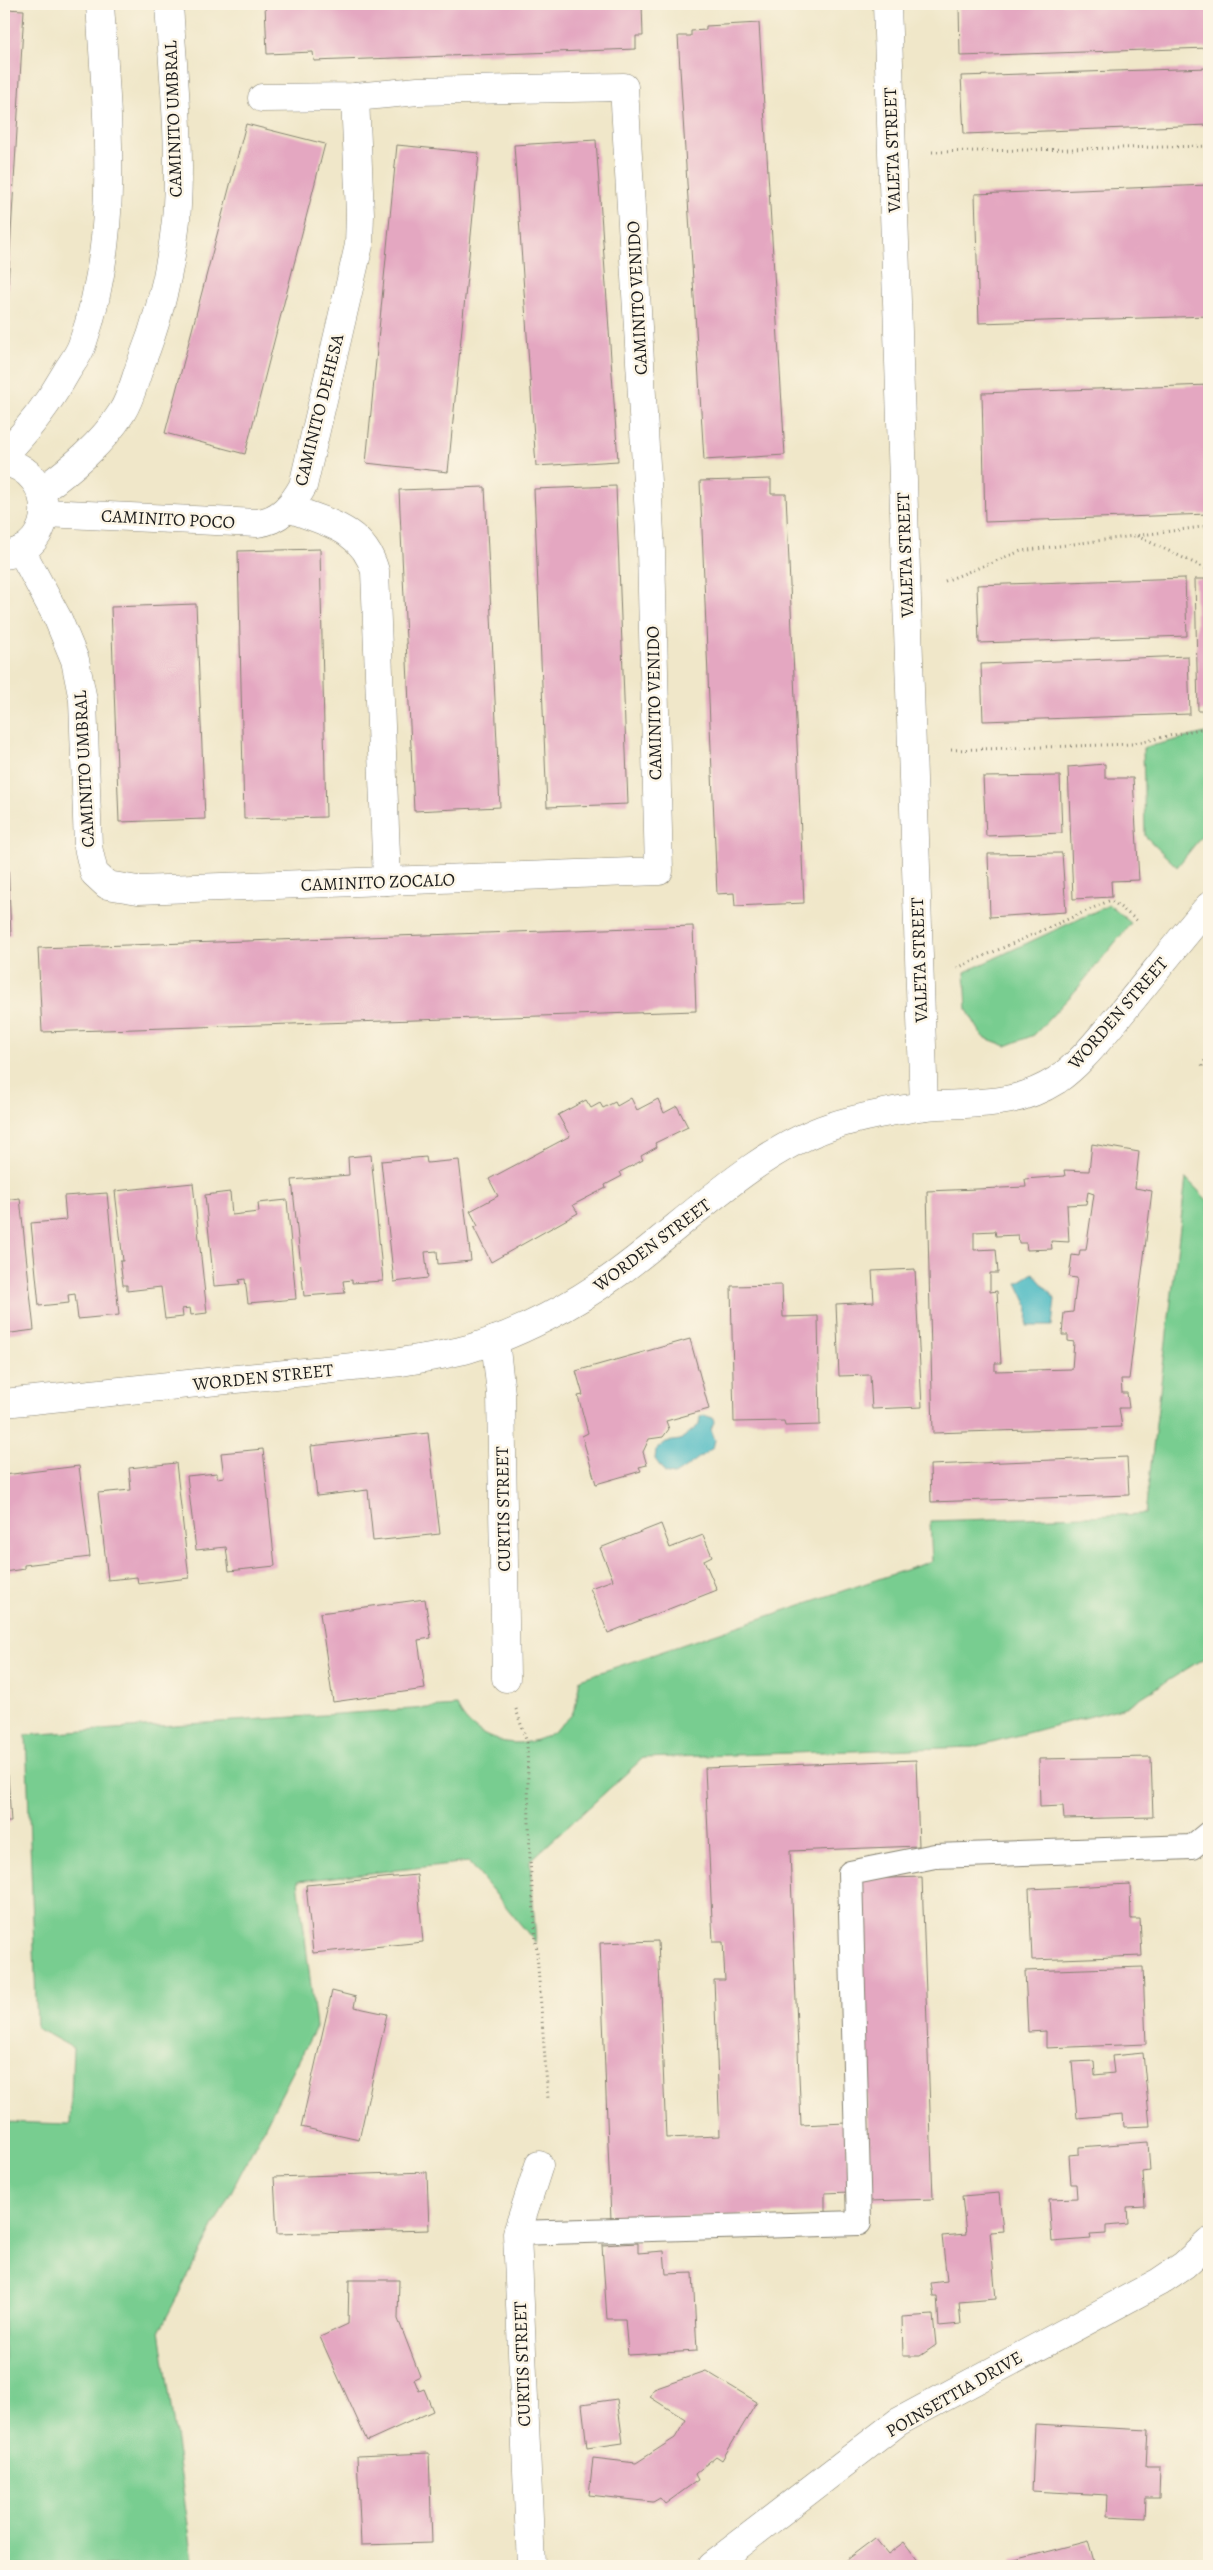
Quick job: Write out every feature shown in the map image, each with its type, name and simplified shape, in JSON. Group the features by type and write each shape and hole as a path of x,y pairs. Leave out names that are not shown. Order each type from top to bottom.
{"street":[{"path":"4,455 33,424 53,397 82,346 99,279 107,226 110,164 100,4"},
{"name":"CAMINITO UMBRAL","path":"43,502 65,473 93,448 122,412 150,340 168,272 176,220 178,158 169,4"},
{"name":"VALETA STREET","path":"887,4 924,1106"},
{"name":"CAMINITO VENIDO","path":"262,98 355,97 418,91 624,87 651,551 659,872"},
{"name":"CAMINITO DEHESA","path":"355,97 360,214 359,245 303,486 288,508 352,535 367,553 373,566 386,881"},
{"path":"4,462 13,464 27,472 38,483 43,502 41,528 33,540 12,552"},
{"name":"CAMINITO POCO","path":"43,502 258,523 276,518 288,508"},
{"name":"CAMINITO UMBRAL","path":"12,552 58,619 75,660 83,700 88,847 94,873 99,879"},
{"name":"CAMINITO ZOCALO","path":"99,879 107,885 126,890 659,872"},
{"name":"WORDEN STREET","path":"4,1403 402,1362 465,1350 495,1340 557,1310 616,1274 781,1149 834,1125 924,1106 1014,1100 1038,1091 1071,1070 1093,1048 1209,906"},
{"name":"CURTIS STREET","path":"495,1340 501,1394 506,1678"},
{"name":"CURTIS STREET","path":"531,2566 517,2233 539,2165"},
{"name":"POINSETTIA DRIVE","path":"711,2566 898,2422 1159,2282 1184,2265 1209,2242"}],"lane":[{"path":"517,2233 859,2223 850,1873 936,1856 1192,1847 1209,1833"}],"path":[{"path":"932,152 1209,146"},
{"path":"945,581 1021,550 1209,526"},
{"path":"1136,536 1209,570"},
{"path":"951,750 1133,744 1209,727"},
{"path":"957,968 1111,900 1139,922"},
{"path":"1202,1066 1209,1053"},
{"path":"506,1678 527,1743 530,1861 548,2099"}],"green space":[{"path":"1209,732 1209,827 1177,867 1145,836 1143,748"},
{"path":"1109,905 1131,923 1077,989 1034,1035 1006,1046 983,1037 967,1010 965,972"},
{"path":"1186,1178 1209,1202 1209,1655 1126,1707 973,1747 643,1758 530,1861 536,1943 469,1862 298,1881 316,2027 160,2330 194,2566 4,2566 4,2122 70,2124 73,2048 37,2028 26,1735 457,1706 465,1719 489,1737 518,1743 533,1741 547,1735 571,1716 576,1704 580,1679 932,1561 930,1521 1145,1514"}],"water":[{"path":"1033,1273 1055,1299 1052,1326 1027,1326 1028,1306 1017,1283"},
{"path":"704,1415 713,1418 714,1422 711,1429 715,1440 713,1448 677,1474 665,1473 655,1459 656,1450 666,1442 680,1440 699,1425 700,1417"}],"building":[{"path":"265,4 642,4 643,36 636,36 636,49 314,61 313,52 267,54"},
{"path":"959,4 1209,4 1209,48 960,56"},
{"path":"4,9 24,10 5,336 4,336"},
{"path":"759,23 785,455 704,460 678,36 691,36 691,31 706,30 706,26"},
{"path":"1209,68 1209,125 964,134 961,76"},
{"path":"246,124 325,144 245,454 165,433"},
{"path":"596,140 618,461 536,466 514,145"},
{"path":"397,145 479,153 448,472 366,463"},
{"path":"1209,185 1209,316 979,323 975,194"},
{"path":"1209,385 1209,514 985,522 982,393"},
{"path":"771,479 771,494 786,494 804,903 735,906 734,893 717,894 700,481"},
{"path":"616,486 628,804 547,807 534,489"},
{"path":"485,487 500,807 414,811 399,490"},
{"path":"320,549 326,817 244,819 238,551"},
{"path":"1185,578 1187,636 979,643 977,585"},
{"path":"1195,579 1209,579 1209,711 1198,711"},
{"path":"196,604 205,819 119,822 111,607"},
{"path":"1188,656 1190,714 983,721 981,664"},
{"path":"1105,764 1105,778 1133,778 1139,880 1111,881 1112,897 1073,899 1068,767"},
{"path":"1060,776 1062,833 986,836 983,777"},
{"path":"1062,853 1066,912 990,917 988,854"},
{"path":"4,861 8,861 11,936 4,936"},
{"path":"693,926 696,1011 42,1032 38,948"},
{"path":"631,1098 637,1110 658,1099 664,1113 677,1106 688,1127 655,1143 657,1147 641,1156 643,1160 620,1172 622,1176 605,1185 606,1188 573,1205 578,1213 491,1262 474,1228 478,1226 470,1211 498,1196 489,1179 570,1136 558,1115 586,1100 591,1108 600,1103 603,1108 615,1102 617,1106"},
{"path":"1092,1144 1139,1152 1135,1188 1152,1191 1129,1379 1121,1379 1122,1393 1127,1393 1129,1408 1119,1408 1122,1427 933,1433 927,1191 1026,1187 1025,1179 1065,1176 1064,1170 1089,1171","holes":["1088,1192 1094,1194 1086,1250 1080,1250 1079,1256 1072,1255 1069,1277 1077,1278 1073,1312 1064,1313 1062,1335 1068,1335 1068,1341 1074,1342 1072,1369 995,1371 995,1363 1001,1363 997,1291 990,1292 990,1273 998,1273 996,1249 974,1250 974,1232 995,1231 996,1236 1018,1235 1019,1243 1026,1243 1027,1250 1052,1249 1051,1241 1069,1242 1067,1205 1086,1204"]},
{"path":"371,1155 383,1281 352,1283 352,1280 343,1281 345,1293 304,1296 292,1180 349,1175 348,1157"},
{"path":"426,1157 427,1163 459,1160 471,1261 438,1264 437,1251 425,1252 428,1278 394,1282 381,1161"},
{"path":"193,1183 207,1313 191,1315 190,1308 182,1309 183,1317 165,1319 161,1287 127,1291 127,1285 123,1285 120,1261 123,1261 115,1191"},
{"path":"230,1192 232,1215 259,1212 258,1203 287,1200 296,1299 248,1303 245,1279 239,1280 240,1284 214,1286 205,1195"},
{"path":"107,1193 119,1315 78,1319 75,1294 68,1295 69,1303 39,1306 31,1223 66,1220 64,1196"},
{"path":"20,1198 34,1330 4,1334 4,1200"},
{"path":"915,1269 922,1407 872,1409 870,1375 839,1376 836,1304 874,1302 872,1271"},
{"path":"782,1285 783,1317 818,1316 820,1425 785,1426 784,1421 734,1422 731,1286"},
{"path":"690,1339 709,1409 666,1421 669,1429 663,1437 649,1439 643,1452 647,1465 639,1467 641,1471 596,1484 582,1436 588,1433 578,1396 583,1395 576,1371"},
{"path":"428,1433 440,1534 373,1541 368,1490 317,1496 311,1446"},
{"path":"263,1449 275,1566 229,1571 226,1547 196,1550 187,1476 217,1473 217,1478 224,1477 221,1453"},
{"path":"1127,1457 1129,1495 931,1502 930,1465"},
{"path":"176,1463 189,1578 138,1584 137,1577 108,1580 98,1493 131,1490 129,1468"},
{"path":"79,1466 90,1557 24,1565 24,1569 4,1572 4,1475"},
{"path":"661,1524 670,1548 703,1535 712,1556 704,1560 717,1590 608,1633 590,1588 613,1580 600,1548"},
{"path":"425,1599 431,1638 418,1640 425,1689 333,1702 320,1613"},
{"path":"1151,1757 1153,1817 1064,1819 1063,1806 1040,1807 1039,1759"},
{"path":"916,1760 919,1846 790,1851 801,2125 846,2123 849,2192 825,2193 825,2212 611,2220 600,1943 658,1941 666,2138 720,2136 714,1980 725,1980 723,1942 713,1942 705,1768"},
{"path":"4,1775 8,1775 11,1822 4,1822"},
{"path":"417,1875 423,1942 313,1953 306,1885"},
{"path":"922,1877 933,2199 870,2201 860,1879"},
{"path":"1130,1884 1131,1919 1140,1919 1142,1956 1032,1960 1029,1889"},
{"path":"1143,1967 1146,2044 1046,2048 1046,2031 1028,2032 1025,1971"},
{"path":"332,1991 356,1997 354,2007 387,2014 359,2140 301,2127"},
{"path":"1143,2053 1150,2126 1124,2127 1123,2114 1077,2118 1072,2062 1094,2061 1095,2075 1114,2073 1112,2056"},
{"path":"1148,2142 1150,2171 1143,2172 1145,2206 1127,2207 1128,2224 1106,2226 1106,2234 1090,2235 1091,2239 1052,2242 1049,2199 1077,2198 1076,2184 1071,2184 1069,2155 1079,2154 1079,2147"},
{"path":"427,2172 429,2230 277,2234 274,2177"},
{"path":"999,2193 1003,2231 990,2232 996,2299 959,2302 961,2324 939,2326 937,2296 933,2296 931,2283 947,2281 942,2236 966,2234 962,2196"},
{"path":"638,2243 638,2253 664,2251 666,2274 693,2273 697,2351 628,2355 625,2319 607,2319 602,2245"},
{"path":"349,2280 399,2280 398,2319 420,2376 414,2379 419,2391 424,2389 433,2411 367,2441 320,2337 348,2324"},
{"path":"933,2315 936,2345 920,2356 903,2356 902,2317"},
{"path":"706,2371 757,2402 722,2460 716,2456 695,2474 698,2480 665,2504 660,2498 653,2502 589,2495 593,2458 636,2463 675,2438 686,2420 650,2397 654,2389"},
{"path":"617,2399 623,2443 587,2448 582,2404"},
{"path":"1035,2424 1148,2430 1146,2466 1160,2466 1159,2498 1146,2498 1145,2518 1107,2516 1108,2495 1032,2491"},
{"path":"429,2453 432,2543 361,2545 357,2456"},
{"path":"875,2538 888,2554 904,2542 922,2566 838,2566"},
{"path":"1088,2541 1095,2566 1012,2566 1011,2561"},
{"path":"434,2563 434,2566 356,2566 356,2564"}]}
